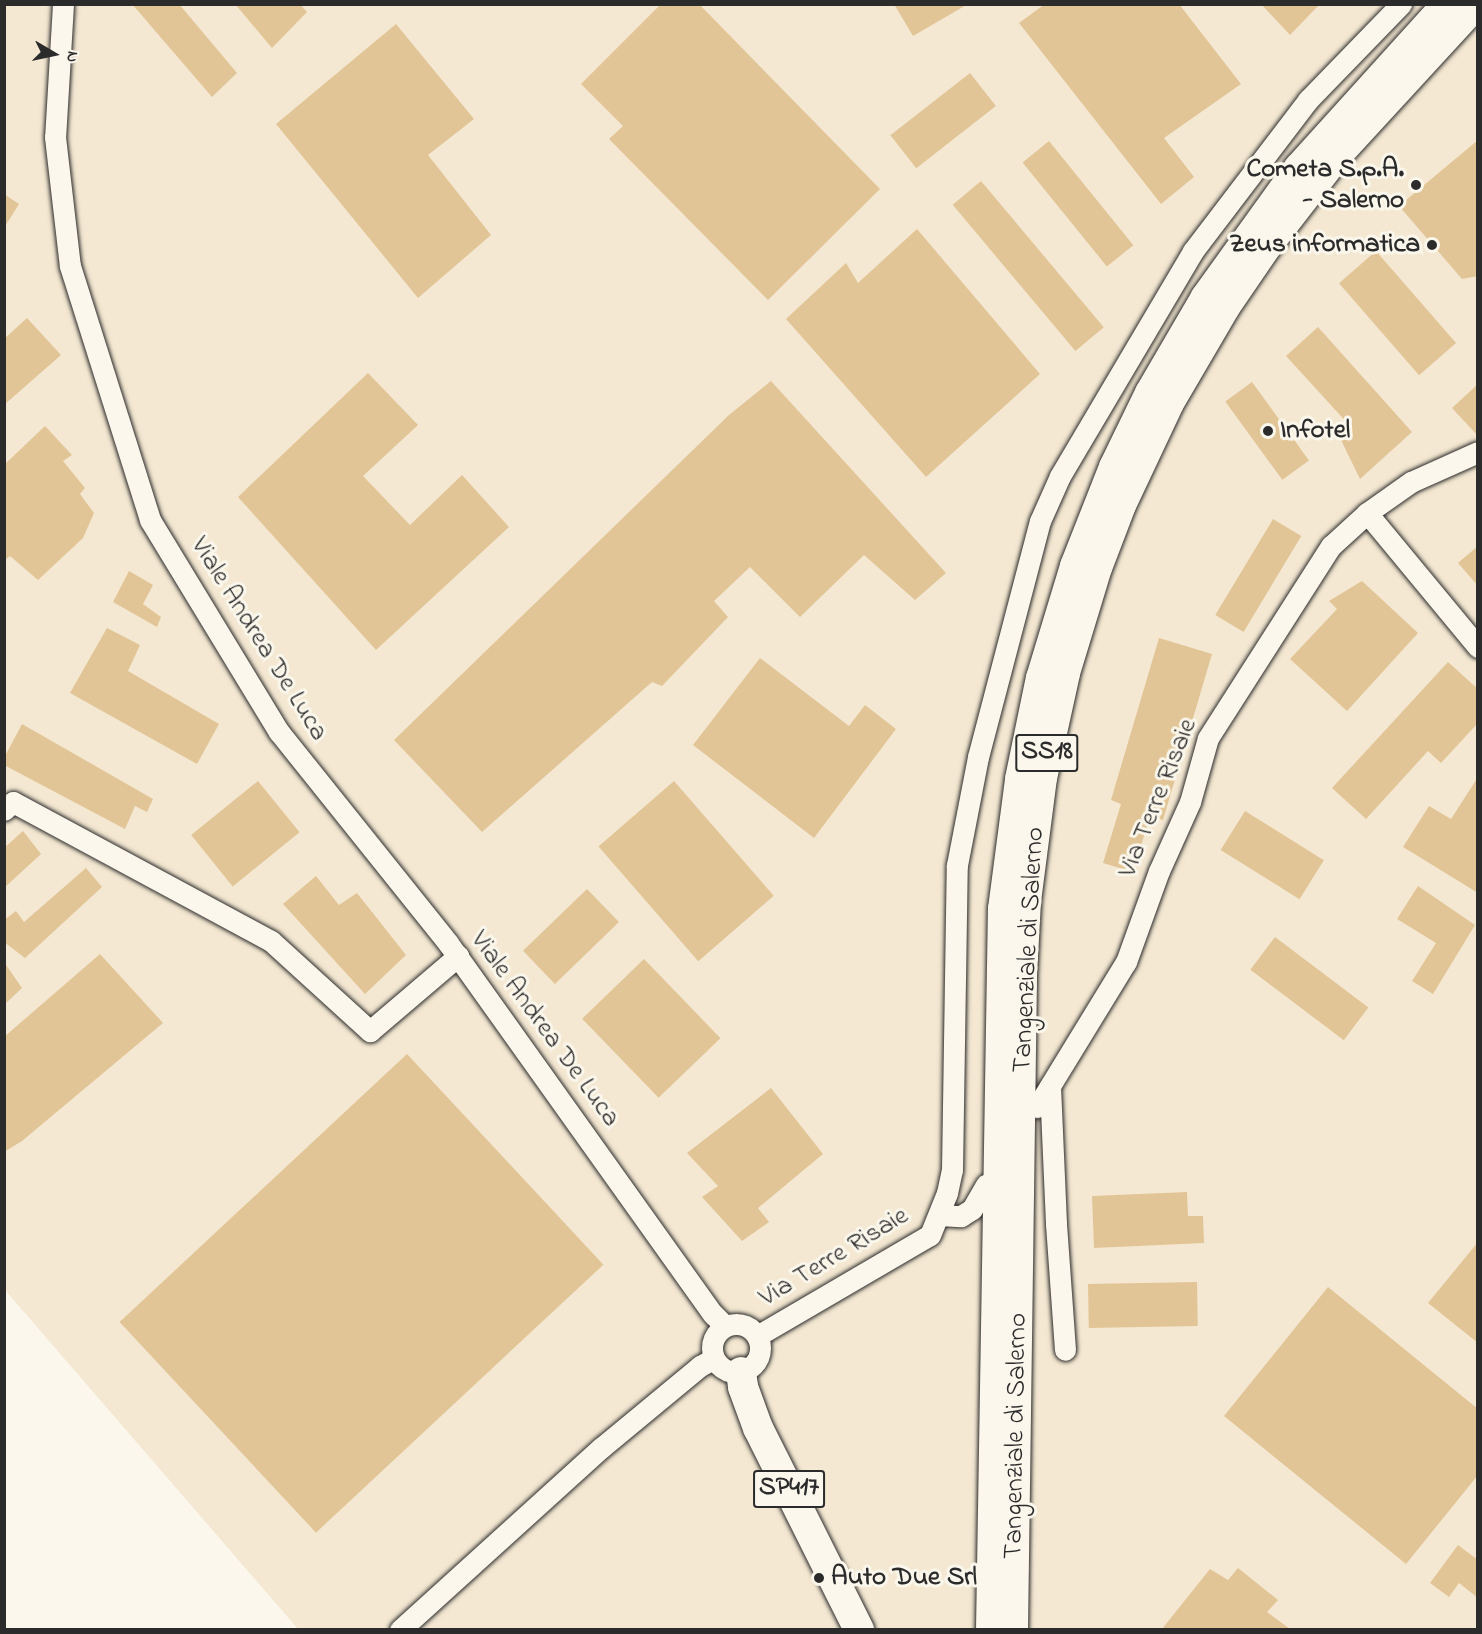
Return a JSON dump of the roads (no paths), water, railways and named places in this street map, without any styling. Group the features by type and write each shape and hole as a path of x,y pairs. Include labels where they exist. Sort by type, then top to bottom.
{"highway":[{"name":"Tangenziale di Salerno","path":"991,1629 1003,909 1008,861 1029,732 1041,678 1063,602 1114,467 1150,393 1206,297 1299,168 1447,4"},
{"name":"Tangenziale di Salerno","path":"1013,1629 1026,911 1042,778 1065,673 1097,568 1121,506 1169,403 1220,315 1266,247 1339,153 1476,4"},
{"name":"SP417","path":"741,1372 743,1388 758,1428 860,1629"},
{"path":"977,1629 982,1569 993,1543"}],"street":[{"name":"Viale Andrea De Luca","path":"63,4 55,137 70,266 150,519 279,732 458,957 713,1314 725,1326"},
{"path":"939,1215 952,1170 957,865 978,757 1040,521 1060,476 1193,251 1308,100 1401,4"},
{"name":"Via Terre Risaie","path":"1037,1107 1126,962 1159,871 1190,802 1208,738 1331,546 1367,513 1410,482 1478,452"},
{"path":"1367,513 1478,647"},
{"path":"4,810 14,802 271,941 370,1031 458,957"},
{"path":"1050,1086 1056,1224 1065,1350"},
{"name":"Via Terre Risaie","path":"757,1336 930,1235 939,1215 961,1216 972,1209 986,1185"},
{"path":"725,1326 746,1326 757,1336 760,1351 758,1358 748,1370 741,1372 724,1370 713,1359 711,1351 714,1336 725,1326"},
{"path":"400,1629 600,1448 700,1366 713,1359"}],"place":[{"name":"Cometa S.p.A. - Salerno","path":"1416,185"},
{"name":"Zeus informatica","path":"1432,245"},
{"name":"Infotel","path":"1268,431"},
{"name":"Auto Due Srl","path":"819,1578"}]}
